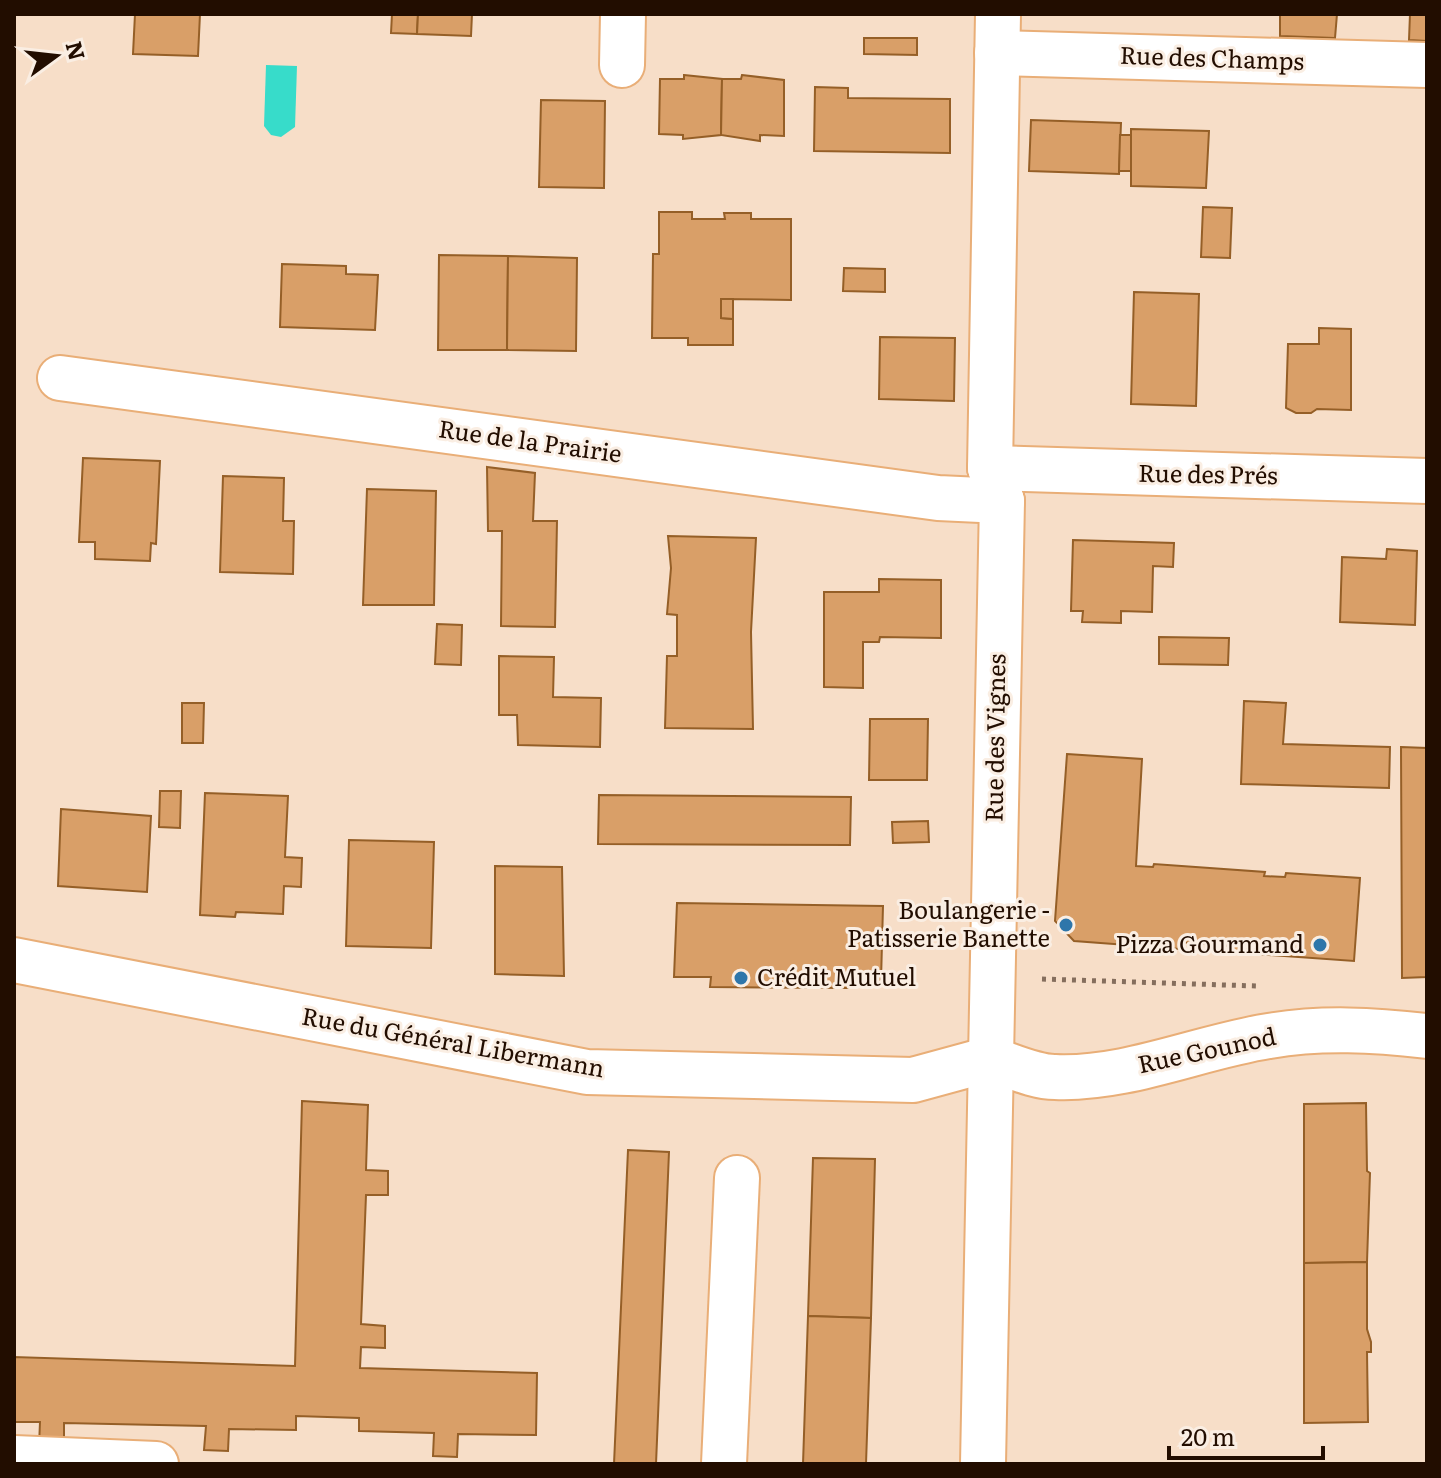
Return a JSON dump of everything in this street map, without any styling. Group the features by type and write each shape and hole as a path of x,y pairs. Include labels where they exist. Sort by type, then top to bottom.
{"street":[{"path":"622,65 623,14"},
{"name":"Rue des Champs","path":"997,34 1427,65"},
{"name":"Rue des Vignes","path":"983,1464 996,485 997,34"},
{"name":"Rue de la Prairie","path":"60,378 938,498 996,485"},
{"name":"Rue des Prés","path":"996,485 1427,481"},
{"name":"Rue du Général Libermann","path":"14,960 587,1072 913,1080 990,1059"},
{"name":"Rue Gounod","path":"990,1059 1052,1077 1096,1075 1268,1036 1310,1030 1371,1030 1427,1036"},
{"path":"724,1464 737,1178"},
{"path":"14,1458 156,1464"}],"path":[{"path":"1027,978 1264,986"}],"water":[{"path":"266,65 297,66 295,127 281,137 271,135 264,126"}],"building":[{"path":"135,14 200,14 198,56 133,54"},
{"path":"392,14 418,14 417,34 391,33"},
{"path":"418,14 472,14 471,36 417,34"},
{"path":"1280,14 1337,14 1335,38 1280,36"},
{"path":"1410,14 1427,14 1427,41 1409,40"},
{"path":"864,38 917,38 917,55 864,54"},
{"path":"684,75 722,79 721,135 683,139 683,135 659,134 660,79 684,79"},
{"path":"742,75 784,80 784,136 760,135 760,141 721,135 722,79 741,79"},
{"path":"815,87 848,88 848,98 950,99 950,153 814,151"},
{"path":"541,100 605,101 604,188 539,187"},
{"path":"1031,120 1121,123 1119,174 1029,171"},
{"path":"1131,129 1209,131 1206,188 1131,186"},
{"path":"1120,135 1131,135 1131,171 1119,171"},
{"path":"1203,207 1232,208 1230,258 1201,257"},
{"path":"659,212 692,212 692,219 725,219 724,213 751,213 751,219 791,219 791,300 721,299 721,318 733,319 733,345 688,345 688,338 652,338 653,254 659,254"},
{"path":"439,255 508,256 507,350 438,350"},
{"path":"508,256 577,258 576,351 507,350"},
{"path":"282,264 346,266 346,274 378,275 375,330 280,327"},
{"path":"844,268 885,269 885,292 843,291"},
{"path":"1134,292 1199,294 1196,406 1131,404"},
{"path":"721,299 733,299 733,319 721,318"},
{"path":"1319,328 1351,329 1351,410 1317,409 1311,413 1296,413 1286,408 1288,344 1319,344"},
{"path":"880,337 955,338 954,401 879,399"},
{"path":"83,458 160,461 156,544 151,543 150,561 95,559 95,542 79,542"},
{"path":"487,467 535,473 533,521 557,521 555,627 501,626 502,531 488,531"},
{"path":"223,476 284,478 283,521 294,521 293,574 220,572"},
{"path":"367,489 436,491 434,605 363,605"},
{"path":"668,536 756,538 751,632 753,729 665,728 667,656 677,656 677,615 667,614 671,568"},
{"path":"1073,540 1174,543 1173,567 1153,566 1152,612 1121,611 1121,623 1082,622 1083,611 1071,611"},
{"path":"1387,549 1417,551 1415,625 1340,622 1342,557 1386,559"},
{"path":"879,579 941,580 941,638 880,637 879,642 863,642 863,688 824,687 824,592 879,592"},
{"path":"437,624 462,625 461,665 435,664"},
{"path":"1159,637 1229,638 1228,665 1159,664"},
{"path":"499,656 554,657 553,697 601,698 600,747 518,745 517,715 499,715"},
{"path":"1244,701 1286,703 1283,744 1390,747 1389,788 1241,784"},
{"path":"182,703 204,703 203,743 182,743"},
{"path":"870,719 928,719 927,780 869,780"},
{"path":"1401,747 1427,748 1427,977 1402,978"},
{"path":"1067,754 1142,759 1136,866 1153,867 1154,864 1265,872 1264,876 1285,877 1286,873 1360,878 1354,961 1228,952 1228,946 1180,942 1180,949 1074,941 1055,921"},
{"path":"160,791 181,791 180,828 159,827"},
{"path":"205,793 288,796 285,857 302,858 301,887 284,886 283,914 236,912 235,917 200,915"},
{"path":"599,795 851,797 850,845 598,844"},
{"path":"61,809 151,816 147,892 58,886"},
{"path":"928,821 929,842 893,843 892,822"},
{"path":"349,840 434,842 431,948 346,946"},
{"path":"495,866 562,867 564,976 495,974"},
{"path":"677,903 883,906 881,981 848,981 848,988 710,987 711,977 674,977"},
{"path":"302,1101 368,1105 366,1170 388,1171 388,1195 366,1195 361,1324 385,1326 385,1348 361,1347 360,1368 537,1373 536,1435 458,1434 457,1457 433,1456 434,1433 359,1431 359,1418 296,1416 296,1430 229,1429 228,1451 204,1450 206,1426 64,1423 64,1447 39,1446 40,1422 14,1422 14,1357 295,1366"},
{"path":"1366,1103 1367,1171 1370,1173 1367,1262 1304,1263 1304,1104"},
{"path":"628,1150 669,1152 656,1464 614,1464"},
{"path":"813,1158 875,1159 871,1318 808,1316"},
{"path":"1367,1262 1367,1329 1371,1342 1371,1352 1367,1352 1368,1422 1304,1423 1304,1263"},
{"path":"808,1316 871,1318 866,1464 803,1464"}],"place":[{"name":"Boulangerie - Patisserie Banette","path":"1066,925"},
{"name":"Pizza Gourmand","path":"1320,945"},
{"name":"Crédit Mutuel","path":"741,978"}]}
